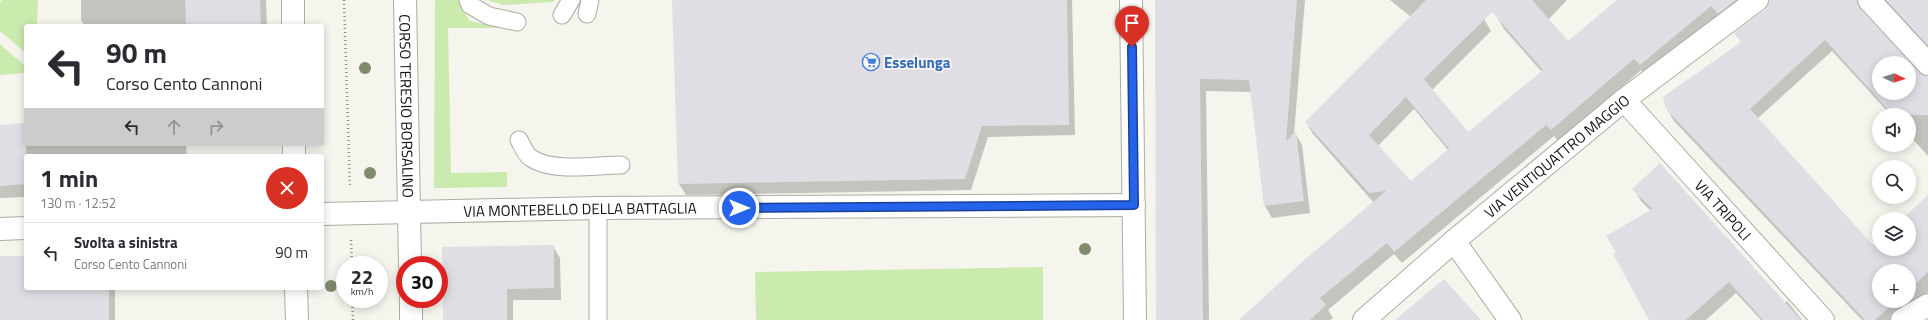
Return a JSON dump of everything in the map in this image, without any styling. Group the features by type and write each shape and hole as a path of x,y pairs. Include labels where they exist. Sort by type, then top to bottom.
{"street":[{"path":"293,0 293,24"},
{"name":"CORSO TERESIO BORSALINO","path":"405,0 410,256"},
{"path":"1131,0 1135,320"},
{"name":"VIA VENTIQUATTRO MAGGIO","path":"1364,320 1454,241 1624,100 1757,0"},
{"path":"1869,0 1928,64"},
{"name":"VIA TRIPOLI","path":"1624,100 1823,320"},
{"name":"VIA MONTEBELLO DELLA BATTAGLIA","path":"324,214 598,208 1134,205"},
{"path":"0,229 24,228"},
{"path":"1454,241 1510,320"},
{"path":"296,290 297,320"},
{"path":"1902,320 1928,305"},
{"path":"411,308 411,320"}],"lane":[{"path":"468,0 470,5 489,16 517,22"},
{"path":"562,15 571,0"},
{"path":"519,140 529,157 545,165 568,166 621,164"},
{"path":"598,208 598,320"}],"path":[{"path":"344,0 352,256"},
{"path":"352,308 353,320"}],"green space":[{"path":"2,0 38,0 37,24 24,24 24,51 0,31 0,2"},
{"path":"435,0 459,0 460,6 470,21 503,28 448,28 451,173 507,172 507,187 434,188"},
{"path":"487,0 555,0 553,2 503,5"},
{"path":"0,44 24,65 24,73 0,75"},
{"path":"1043,267 1043,320 756,320 755,272"}],"building":[{"path":"185,0 260,0 261,24 186,24"},
{"name":"Esselunga","path":"672,0 1067,0 1069,125 982,126 965,179 678,184"},
{"path":"1155,0 1297,0 1286,141 1296,131 1304,201 1264,206 1249,80 1200,79 1203,320 1156,320"},
{"path":"1426,0 1532,0 1568,41 1617,0 1736,0 1718,14 1711,6 1640,65 1634,59 1551,130 1546,125 1394,252 1387,243 1320,298 1326,305 1310,320 1239,320 1302,262 1386,191 1369,193 1305,122","holes":["1492,12 1543,70 1468,132 1424,79","1406,97 1449,149 1411,181 1369,135"]},
{"path":"1769,0 1857,0 1860,8 1904,56 1872,56 1872,92 1825,40 1750,109 1872,244 1872,256 1916,256 1916,212 1910,212 1928,195 1928,272 1916,283 1916,264 1872,264 1872,308 1888,308 1875,320 1865,320 1666,109 1663,97 1741,42 1734,33 1765,10"},
{"path":"1886,0 1928,0 1928,46"},
{"path":"1916,69 1919,72 1928,76 1928,115 1916,115 1916,108 1887,108 1879,100 1916,100"},
{"path":"24,123 24,146 26,146 26,154 24,154 24,184 0,186 0,125"},
{"path":"1660,163 1801,320 1763,320 1729,282 1686,320 1649,320 1613,254 1616,252 1606,236 1652,209 1632,189"},
{"path":"554,245 554,288 507,289 507,320 443,320 443,308 448,308 448,256 442,256 442,247"},
{"path":"0,256 24,256 24,290 109,290 109,320 0,320"},
{"path":"1444,279 1481,320 1395,320"}],"place":[{"name":"Esselunga","path":"871,62"}],"route":[{"path":"739,208 1134,205 1132,47"}]}
